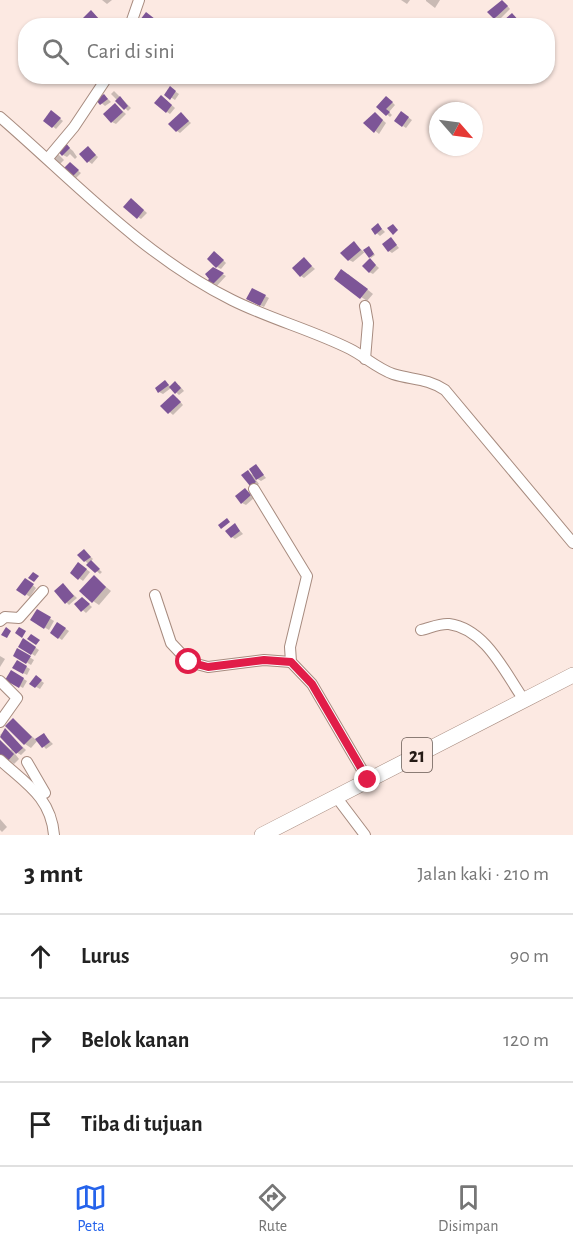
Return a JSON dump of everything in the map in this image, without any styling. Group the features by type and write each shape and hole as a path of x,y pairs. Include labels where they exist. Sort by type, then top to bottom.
{"highway":[{"name":"21","path":"262,835 573,675"}],"street":[{"path":"133,18 139,0"},
{"path":"48,158 74,128 103,84"},
{"path":"0,117 121,224 173,265 230,299 276,321 344,346 394,374 429,380 445,390 573,543"},
{"path":"365,306 368,323 365,359"},
{"path":"254,489 307,576 290,647 291,662 312,684 368,780"},
{"path":"0,621 5,617 19,618 43,591"},
{"path":"155,595 171,643 189,662 208,667 264,660 291,662"},
{"path":"421,630 451,624 479,639 490,650 524,700"},
{"path":"0,681 17,698 0,722"},
{"path":"0,760 34,788 47,812 54,835"},
{"path":"27,762 54,813 60,835"},
{"path":"337,798 365,835"}],"building":[{"path":"502,0 508,6 495,18 487,12"},
{"path":"91,10 98,18 83,18"},
{"path":"146,12 154,18 142,18"},
{"path":"512,13 516,18 506,18"},
{"path":"170,86 176,91 170,100 164,95"},
{"path":"104,94 108,99 100,105 96,100"},
{"path":"161,95 172,105 166,113 154,103"},
{"path":"120,96 128,106 124,110 115,101"},
{"path":"386,96 393,102 386,109 390,112 386,116 376,107"},
{"path":"115,103 123,112 111,123 103,114"},
{"path":"51,110 61,118 52,128 43,121"},
{"path":"401,111 409,117 402,127 394,121"},
{"path":"181,112 189,121 176,132 168,124"},
{"path":"375,112 383,120 374,133 363,123"},
{"path":"65,142 70,148 62,156 57,150"},
{"path":"88,146 96,155 87,163 79,154"},
{"path":"70,162 79,170 71,178 63,169"},
{"path":"131,198 144,210 137,219 123,207"},
{"path":"378,223 382,229 375,235 371,229"},
{"path":"393,224 398,230 393,235 387,228"},
{"path":"391,237 397,245 388,252 382,244"},
{"path":"354,241 361,250 348,261 340,253"},
{"path":"369,246 374,254 369,258 363,250"},
{"path":"214,251 224,260 216,268 207,259"},
{"path":"304,257 312,266 300,277 292,268"},
{"path":"370,258 376,265 369,273 362,266"},
{"path":"213,267 224,273 210,287 206,282 209,279 205,274"},
{"path":"341,269 368,289 360,299 334,279"},
{"path":"252,288 266,295 260,306 246,299"},
{"path":"165,380 169,385 158,393 155,388"},
{"path":"175,381 181,388 175,394 169,387"},
{"path":"173,394 181,402 168,414 160,406"},
{"path":"256,464 264,475 256,480 249,469"},
{"path":"248,470 256,482 250,486 241,475"},
{"path":"245,488 251,495 241,504 235,496"},
{"path":"227,518 230,522 221,529 218,525"},
{"path":"235,523 240,531 231,538 225,531"},
{"path":"84,549 91,557 84,562 77,555"},
{"path":"91,560 100,569 95,573 86,565"},
{"path":"78,562 87,569 78,580 70,573"},
{"path":"33,572 39,576 34,582 28,578"},
{"path":"94,575 106,587 92,603 79,591"},
{"path":"25,578 34,584 25,596 16,590"},
{"path":"63,583 74,596 65,604 54,591"},
{"path":"82,597 90,604 81,612 74,604"},
{"path":"37,609 51,617 44,629 30,620"},
{"path":"57,622 66,628 58,639 50,633"},
{"path":"6,627 11,631 7,638 1,635"},
{"path":"19,627 26,631 22,638 15,633"},
{"path":"31,634 40,640 36,645 27,639"},
{"path":"23,638 36,647 31,655 18,647"},
{"path":"17,648 31,656 26,664 13,656"},
{"path":"17,660 27,666 23,674 12,668"},
{"path":"11,670 24,678 19,688 5,680"},
{"path":"36,675 42,680 35,688 29,684"},
{"path":"13,718 32,737 24,745 5,726"},
{"path":"5,728 23,748 16,754 0,737"},
{"path":"44,733 50,742 42,748 35,739"},
{"path":"0,740 14,754 7,762 0,755"}],"route":[{"path":"189,662 202,667 264,660 291,662 312,684 368,780"}]}
